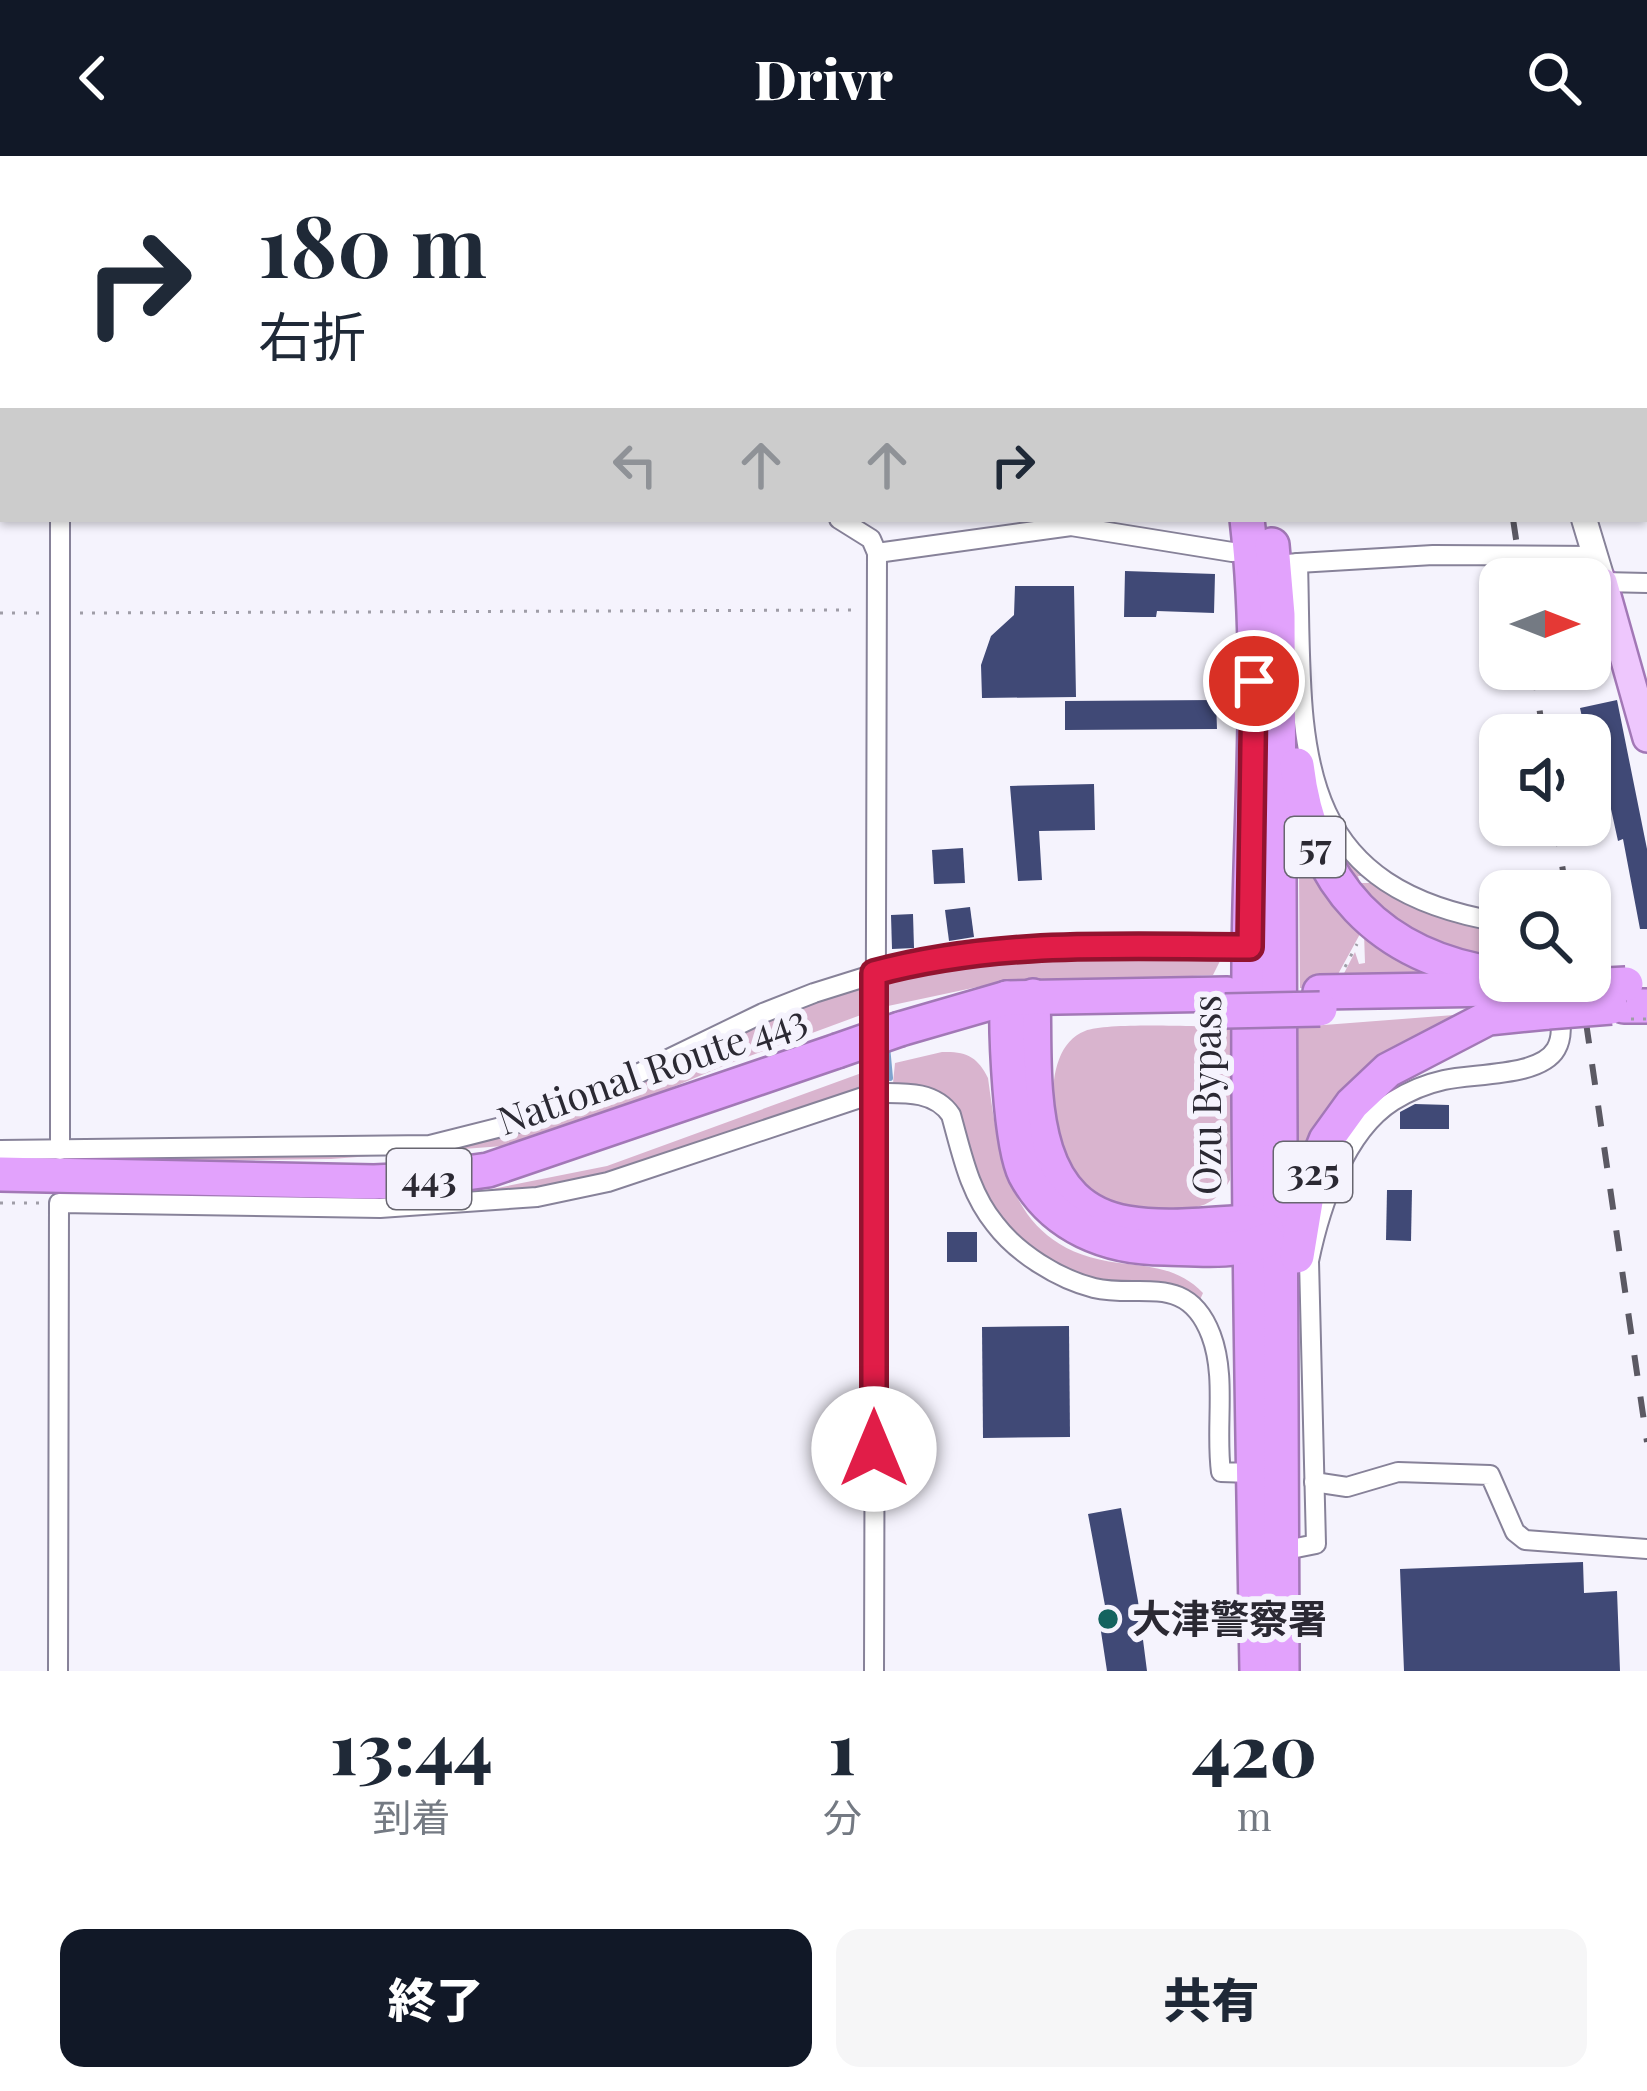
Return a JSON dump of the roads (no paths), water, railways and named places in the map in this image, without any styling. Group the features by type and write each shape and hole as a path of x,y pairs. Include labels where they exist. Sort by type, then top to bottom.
{"highway":[{"name":"Ozu Bypass","path":"1257,1671 1266,1471 1250,947 1269,522"},
{"name":"Ozu Bypass","path":"1259,1235 1278,615 1264,553"},
{"name":"57","path":"1278,615 1291,650 1301,804 1315,847 1335,884 1387,934 1424,955 1479,972"},
{"name":"325","path":"1020,1007 1479,995"},
{"name":"325","path":"1266,1471 1294,1442 1298,1242 1309,1183 1326,1140 1352,1103 1388,1070 1488,1018 1531,1002"},
{"path":"1020,1007 1049,1165 1065,1190 1093,1214 1124,1223 1259,1235"},
{"name":"National Route 443","path":"0,1174 374,1181 488,1170 899,1029 966,1012 1020,1007"},
{"name":"Ozu Bypass","path":"1266,1471 1281,1551 1282,1671"}],"main road":[{"path":"1611,611 1647,738"}],"street":[{"path":"59,522 60,1150"},
{"path":"844,522 871,539 877,554 874,1671"},
{"path":"1585,522 1596,558"},
{"path":"877,554 1071,526 1232,552 1479,559"},
{"path":"1264,553 1312,769 1331,827 1366,867 1408,898 1479,918"},
{"path":"1611,572 1647,583"},
{"path":"0,1150 430,1145 488,1133 592,1096 763,1013 874,973 975,950 1030,946 1250,947"},
{"path":"1281,1551 1316,1544 1310,1261 1336,1171 1388,1104 1412,1090 1440,1080 1526,1069 1546,1061 1560,1039 1556,1002"},
{"path":"58,1671 58,1203 380,1208 537,1197 608,1182 874,1093 912,1093 944,1104 971,1188 996,1226 1035,1261 1094,1288 1162,1289 1192,1307 1211,1335 1221,1472 1266,1471"},
{"path":"1314,1482 1347,1487 1398,1472 1490,1475 1515,1532 1526,1540 1647,1550"}],"waterway":[{"path":"887,1046 890,1078"}],"railway":[{"path":"1513,522 1519,558"},
{"path":"1537,690 1540,714"},
{"path":"1559,846 1563,870"},
{"path":"1583,1002 1647,1442"}],"place":[{"name":"大津警察署","path":"1108,1619"}]}
